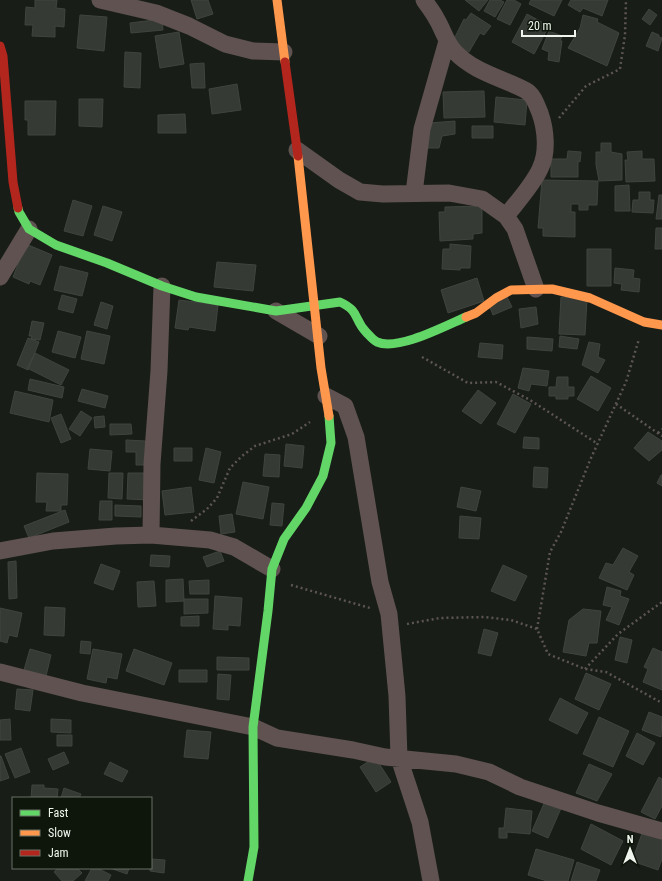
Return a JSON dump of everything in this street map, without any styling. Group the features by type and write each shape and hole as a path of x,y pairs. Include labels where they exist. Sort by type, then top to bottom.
{"street":[{"path":"100,0 156,13 189,26 225,44 253,50 284,52"},
{"path":"248,881 254,846 253,727 272,574 284,539 306,508 323,476 331,443 327,403 321,368 316,306 297,150 277,0"},
{"path":"424,0 437,18 447,41 455,52 473,66 526,91 531,95 541,116 545,136 543,160 539,171 506,216"},
{"path":"414,193 422,129 447,41"},
{"path":"0,46 3,56 8,106 12,182 19,212 29,229 56,245 108,263 162,286 196,297 276,311 340,302 349,306 356,313 364,330 377,342 394,344 413,340 476,313 496,298 511,290 552,289 590,298 644,322 662,325"},
{"path":"297,150 339,180 360,192 384,194 449,193 482,199 506,216 515,229 536,289"},
{"path":"0,277 29,229"},
{"path":"150,535 152,464 159,371 162,286"},
{"path":"276,311 319,336"},
{"path":"327,403 345,406 356,437 380,582 390,621 397,696 399,758 420,822 431,881"},
{"path":"0,551 53,541 116,536 167,536 210,540 234,547 272,574"},
{"path":"0,672 82,693 253,727 277,738 353,750 373,756 456,764 489,772 520,787 583,808 662,831"}],"path":[{"path":"545,136 586,86 620,69 625,35 626,0"},
{"path":"644,322 626,382 561,532 550,552 537,629 548,654 585,669 606,672 662,703"},
{"path":"420,356 468,383 496,382 530,400 598,444"},
{"path":"167,536 188,524 207,509 217,498 230,468 242,456 255,446 292,434 327,403"},
{"path":"616,404 662,436"},
{"path":"658,433 662,429"},
{"path":"272,574 390,621 484,617 511,620 537,629"},
{"path":"585,669 618,634 662,602"}],"building":[{"path":"35,0 57,0 56,8 65,9 64,27 55,26 55,37 32,36 33,25 25,25 26,7 35,8"},
{"path":"191,0 208,0 213,14 197,19"},
{"path":"465,0 488,0 479,11"},
{"path":"490,0 500,0 504,2 495,17 484,11"},
{"path":"507,0 514,0 521,4 510,25 497,19"},
{"path":"531,0 562,0 554,16 529,4"},
{"path":"571,0 608,0 602,16 583,8 580,12 568,5"},
{"path":"649,9 657,15 650,25 642,19"},
{"path":"471,13 491,26 484,35 480,33 469,52 452,43 464,19 466,20"},
{"path":"527,14 549,26 534,54 512,42"},
{"path":"80,15 107,17 104,51 77,48"},
{"path":"583,15 598,19 597,22 619,33 607,66 568,48 580,28"},
{"path":"162,19 163,30 131,33 130,23"},
{"path":"549,31 562,36 560,41 562,41 559,62 548,60 549,52 542,49"},
{"path":"179,32 184,64 160,68 155,36"},
{"path":"652,32 662,38 658,51 646,46"},
{"path":"125,52 141,53 140,88 124,87"},
{"path":"204,63 205,88 192,88 190,64"},
{"path":"237,84 241,110 212,114 209,89"},
{"path":"484,91 485,117 444,118 443,92"},
{"path":"496,97 527,100 525,125 494,122"},
{"path":"79,99 103,99 102,127 79,126"},
{"path":"25,101 56,101 55,135 28,135 28,120 25,120"},
{"path":"185,114 186,133 158,133 158,115"},
{"path":"455,121 455,134 442,136 439,148 427,148 430,123"},
{"path":"472,126 493,126 493,138 472,138"},
{"path":"601,143 611,143 611,152 622,154 622,180 599,181 596,165 596,152 601,152"},
{"path":"568,151 581,152 580,162 578,161 578,177 551,177 551,159 567,159"},
{"path":"642,151 642,159 654,159 655,181 626,182 625,160 628,160 627,152"},
{"path":"542,180 598,181 597,205 588,205 588,210 579,210 579,204 571,204 571,212 575,212 575,237 543,236 543,228 538,228"},
{"path":"629,185 630,211 615,211 615,186"},
{"path":"639,192 650,192 650,200 654,200 653,213 632,212 633,200 639,200"},
{"path":"659,195 662,195 662,219 656,219"},
{"path":"73,200 92,206 83,236 64,231"},
{"path":"103,206 122,212 112,241 94,235"},
{"path":"482,206 482,233 473,234 473,239 440,241 439,212 445,212 445,207"},
{"path":"656,228 662,228 662,249 655,249"},
{"path":"26,244 52,255 40,285 30,281 29,284 13,277"},
{"path":"450,244 471,246 470,268 460,268 460,270 442,269 443,249 450,249"},
{"path":"587,249 611,249 611,286 587,286"},
{"path":"217,262 256,265 253,291 214,287"},
{"path":"60,266 88,273 82,296 54,290"},
{"path":"615,268 634,270 633,278 640,279 639,292 621,290 622,284 614,283"},
{"path":"477,278 484,301 448,313 441,290"},
{"path":"62,295 77,299 73,313 58,309"},
{"path":"507,297 512,307 493,315 489,305"},
{"path":"561,297 587,299 585,335 559,334"},
{"path":"179,300 218,305 215,331 189,327 188,330 175,328"},
{"path":"101,302 113,306 107,329 94,325"},
{"path":"536,307 538,324 521,328 519,309"},
{"path":"32,321 44,323 40,340 31,339 32,336 29,336"},
{"path":"58,331 81,337 75,358 52,352"},
{"path":"87,331 110,336 104,364 81,359"},
{"path":"560,336 579,339 577,349 559,347"},
{"path":"527,337 553,339 552,351 527,349"},
{"path":"28,338 39,342 28,370 17,365"},
{"path":"589,342 600,344 598,357 605,360 598,373 582,365"},
{"path":"480,343 503,345 502,359 478,357"},
{"path":"35,353 69,370 61,385 27,368"},
{"path":"523,368 549,371 547,386 531,384 529,391 518,388"},
{"path":"591,376 611,388 598,411 577,399"},
{"path":"557,377 568,377 568,387 574,387 574,396 568,396 568,399 556,399 556,396 549,396 549,387 556,387"},
{"path":"30,379 64,387 62,398 28,390"},
{"path":"82,389 108,396 105,408 78,401"},
{"path":"478,390 496,403 481,424 462,411"},
{"path":"15,391 53,400 49,422 10,413"},
{"path":"513,394 531,404 515,433 497,424"},
{"path":"81,411 92,418 80,436 69,429"},
{"path":"61,414 71,439 61,443 51,418"},
{"path":"104,416 105,427 95,428 94,417"},
{"path":"110,424 131,424 132,434 110,435"},
{"path":"648,432 662,441 662,450 649,461 634,448"},
{"path":"524,437 539,438 539,449 523,448"},
{"path":"126,440 146,441 146,465 136,465 136,452 126,452"},
{"path":"286,444 304,446 302,468 284,466"},
{"path":"174,448 192,448 192,461 174,461"},
{"path":"206,448 221,452 214,483 199,480"},
{"path":"90,449 112,451 110,471 88,469"},
{"path":"265,454 280,455 279,477 263,476"},
{"path":"534,467 548,468 547,488 533,487"},
{"path":"37,473 68,474 67,505 61,505 61,511 46,511 47,502 36,502"},
{"path":"109,473 123,473 122,499 108,498"},
{"path":"128,473 151,473 150,500 127,499"},
{"path":"662,475 662,486 657,483"},
{"path":"243,482 269,487 263,519 236,514"},
{"path":"191,487 194,512 165,515 162,491"},
{"path":"461,487 481,491 476,511 457,507"},
{"path":"100,501 112,501 112,520 99,520"},
{"path":"272,503 284,504 282,526 270,525"},
{"path":"115,505 141,506 141,517 115,516"},
{"path":"65,510 69,522 29,538 24,526"},
{"path":"232,514 235,532 221,534 219,516"},
{"path":"460,516 481,518 479,539 459,538"},
{"path":"623,548 638,556 629,572 634,575 627,590 599,578 606,563 613,565"},
{"path":"220,551 224,561 207,567 203,557"},
{"path":"151,555 170,556 169,567 150,566"},
{"path":"16,561 17,598 9,599 8,562"},
{"path":"101,564 120,571 113,590 94,583"},
{"path":"503,565 527,576 515,601 491,591"},
{"path":"183,579 184,601 166,602 166,580"},
{"path":"209,580 209,594 190,594 189,581"},
{"path":"154,581 156,606 138,607 137,582"},
{"path":"607,587 621,591 620,596 629,599 619,625 606,620 612,607 603,605"},
{"path":"215,596 242,598 240,626 228,625 228,630 213,629"},
{"path":"184,599 208,599 208,613 184,614"},
{"path":"45,607 65,608 64,636 44,635"},
{"path":"0,608 22,613 17,637 9,635 7,643 0,641"},
{"path":"583,609 601,611 597,643 589,643 586,656 563,652 569,620"},
{"path":"199,616 199,626 181,626 181,617"},
{"path":"484,629 498,633 491,656 478,653"},
{"path":"620,637 632,640 627,663 615,660"},
{"path":"81,641 91,642 90,654 80,653"},
{"path":"653,648 662,652 662,690 643,682 648,669 644,667"},
{"path":"30,649 51,655 46,676 24,670"},
{"path":"93,649 122,654 117,679 107,677 106,683 87,679"},
{"path":"134,649 172,663 164,685 126,671"},
{"path":"217,657 249,658 249,670 217,670"},
{"path":"179,670 207,670 207,682 179,682"},
{"path":"586,673 611,684 599,710 575,699"},
{"path":"218,674 231,675 229,700 217,699"},
{"path":"17,689 33,690 30,711 15,709"},
{"path":"560,698 588,713 577,734 549,720"},
{"path":"649,712 662,717 661,737 642,730"},
{"path":"599,717 629,731 613,767 583,754"},
{"path":"10,719 11,740 0,740 0,720"},
{"path":"51,719 71,720 71,733 51,732"},
{"path":"187,730 211,732 208,759 184,757"},
{"path":"637,733 655,743 643,765 626,756"},
{"path":"57,735 72,735 72,746 57,746"},
{"path":"21,748 30,772 15,778 5,754"},
{"path":"64,752 69,763 53,770 48,759"},
{"path":"0,756 9,778 0,781"},
{"path":"375,757 391,782 376,792 360,767"},
{"path":"110,762 128,771 122,782 104,774"},
{"path":"589,764 612,774 597,801 576,793"},
{"path":"659,777 662,779 662,806 655,819 641,812"},
{"path":"32,785 44,785 44,788 58,789 57,797 31,797"},
{"path":"64,788 81,794 80,797 61,797"},
{"path":"546,799 562,806 548,838 532,831"},
{"path":"506,808 532,811 530,834 507,832 507,838 499,838 499,828 504,828"},
{"path":"591,824 623,841 611,865 581,849"},
{"path":"644,828 662,834 662,859 658,870 632,861"},
{"path":"536,849 574,860 568,881 547,881 528,875"},
{"path":"152,859 165,860 164,873 150,871 150,869 152,869"},
{"path":"577,862 600,870 596,881 571,881"},
{"path":"57,869 78,869 82,873 73,881 62,881 54,872"},
{"path":"91,869 99,869 111,875 108,881 85,881"},
{"path":"113,869 129,869 127,874"}],"traffic: fast":[{"path":"18,208 29,229 56,245 107,263 162,286 196,297 276,311 340,302 354,312 362,328 377,342 386,344 409,340 466,317"},
{"path":"248,881 254,847 253,727 272,569 284,539 306,508 323,476 331,443 329,416"}],"traffic: slow":[{"path":"277,0 285,62"},
{"path":"298,156 321,368 329,416"},
{"path":"466,317 476,313 496,298 511,290 552,289 590,298 644,322 662,325"}],"traffic: jam":[{"path":"0,46 3,56 13,182 18,208"},
{"path":"285,62 298,156"}]}
